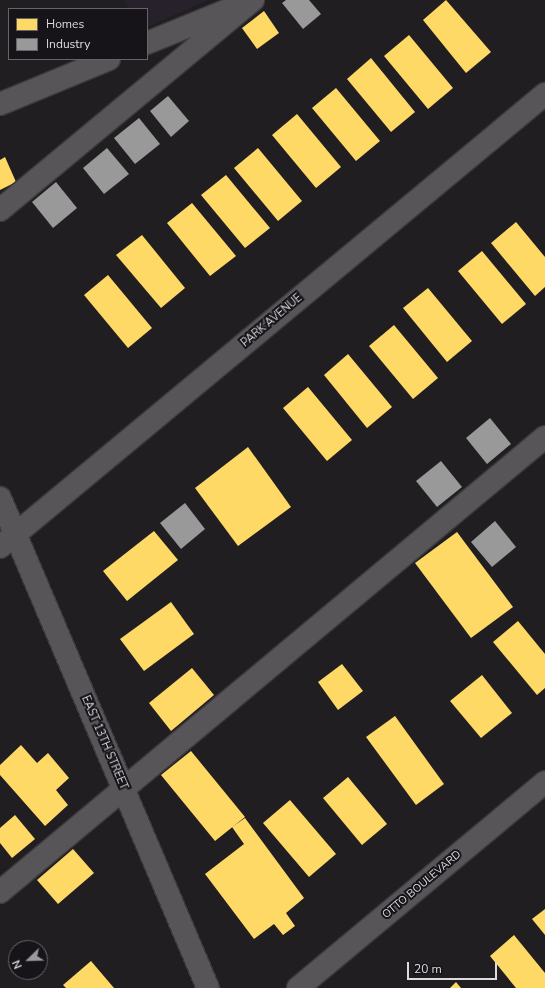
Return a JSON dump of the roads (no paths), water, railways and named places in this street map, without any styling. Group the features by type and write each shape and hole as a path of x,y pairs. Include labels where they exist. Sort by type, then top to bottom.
{"street":[{"path":"148,43 252,0"},
{"path":"0,210 252,0"},
{"path":"0,104 107,60"},
{"name":"PARK AVENUE","path":"8,540 545,94"},
{"path":"0,892 545,437"},
{"name":"EAST 13TH STREET","path":"0,498 8,540 124,788 208,988"},
{"name":"OTTO BOULEVARD","path":"298,988 545,782"}]}
